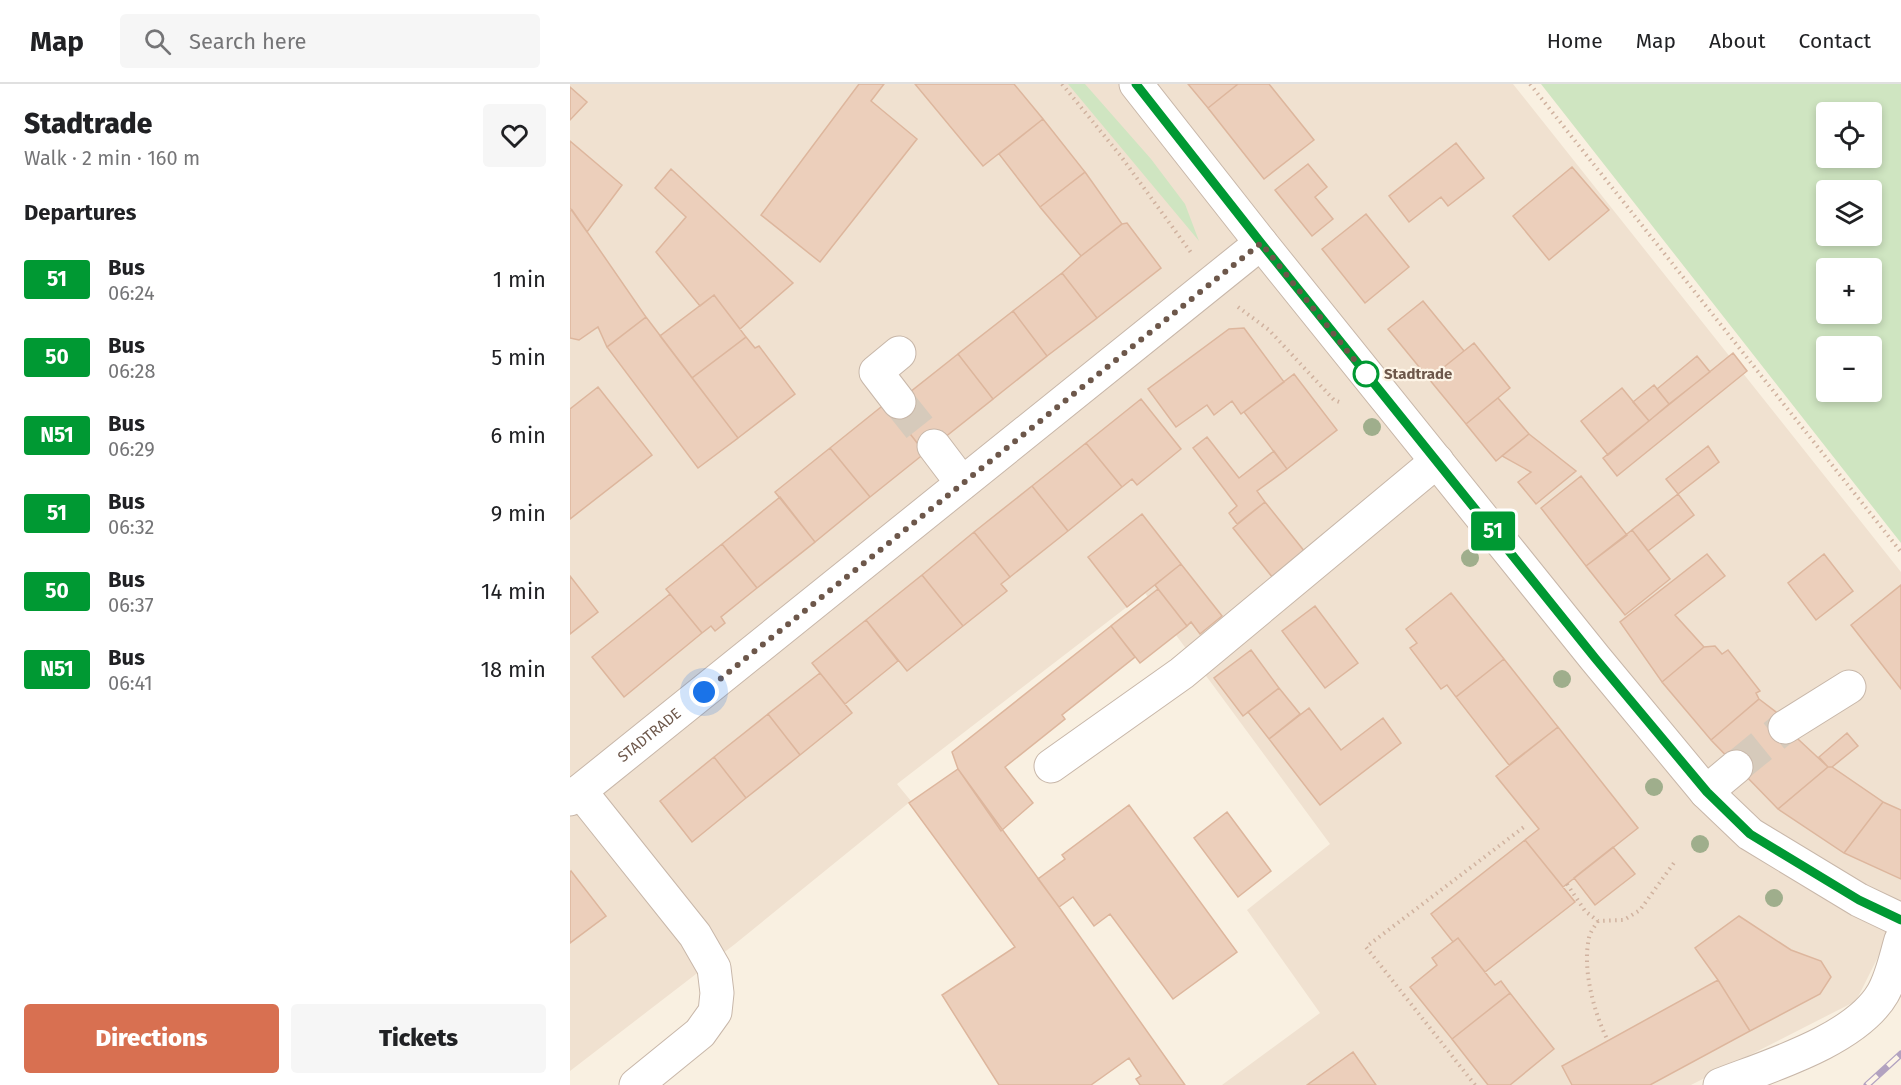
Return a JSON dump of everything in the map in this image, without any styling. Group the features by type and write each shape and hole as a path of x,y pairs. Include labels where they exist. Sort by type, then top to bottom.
{"street":[{"path":"1136,84 1595,658 1707,792 1750,834 1859,900 1901,920"},
{"name":"STADTRADE","path":"575,795 1261,243"},
{"path":"898,353 876,372 899,402"},
{"path":"934,446 962,483"},
{"path":"1052,766 1182,673 1437,460"},
{"path":"1785,727 1849,687"},
{"path":"1707,792 1736,767"},
{"path":"575,795 695,935 714,968 717,993 715,1012 700,1033 636,1085"},
{"path":"1720,1085 1821,1045 1870,1010 1883,992 1901,940"}],"path":[{"path":"1062,84 1119,155 1189,251 1232,302 1269,330 1334,400"},
{"path":"1530,84 1901,552"},
{"path":"1475,1085 1366,947 1524,827"},
{"path":"1567,884 1585,911 1598,921 1624,920 1640,910 1676,860"},
{"path":"1598,921 1589,937 1588,969 1593,1000 1608,1041"}],"shaded area":[{"path":"570,84 1513,84 1901,572 1901,911 1856,1001 1691,1085 1222,1085 1320,1013 1247,910 1330,844 1145,593 897,784 911,801 735,944 570,1071"}],"green space":[{"path":"1068,84 1085,84 1151,159 1185,204 1199,241"},
{"path":"1541,84 1901,84 1901,543"}],"building":[{"path":"859,84 884,84 871,101 917,139 820,262 761,215"},
{"path":"915,84 1014,84 1043,119 983,166"},
{"path":"1188,84 1238,84 1208,108"},
{"path":"1238,84 1269,84 1314,140 1264,179 1208,108"},
{"path":"570,87 587,102 570,120"},
{"path":"1043,119 1085,172 1040,207 999,154"},
{"path":"570,141 622,185 587,232 570,208"},
{"path":"1456,143 1484,178 1448,206 1441,197 1409,222 1389,196"},
{"path":"1308,164 1327,187 1315,197 1333,219 1312,236 1275,190"},
{"path":"1572,167 1609,210 1549,260 1513,216"},
{"path":"671,169 793,283 740,329 714,295 700,306 656,252 686,217 655,188"},
{"path":"1085,172 1122,224 1081,256 1040,207"},
{"path":"572,210 646,317 607,347 598,327 579,340 570,338 570,211"},
{"path":"1366,214 1409,267 1365,303 1322,249"},
{"path":"1127,223 1161,268 1097,318 1062,273 1122,224"},
{"path":"1062,273 1097,318 1047,356 1013,311"},
{"path":"714,295 746,337 692,378 660,336"},
{"path":"1423,301 1464,351 1429,379 1388,329"},
{"path":"1013,311 1047,356 993,399 958,354"},
{"path":"646,317 738,438 698,468 607,347"},
{"path":"1244,328 1284,382 1241,414 1232,401 1214,415 1207,405 1176,427 1148,389 1229,329"},
{"path":"746,337 755,348 759,346 795,394 738,438 692,378"},
{"path":"1474,343 1510,388 1466,424 1429,379"},
{"path":"1733,353 1747,371 1617,476 1603,458"},
{"path":"958,354 993,399 925,453 890,408"},
{"path":"1697,356 1710,372 1669,404 1657,389"},
{"path":"1294,374 1337,430 1287,469 1244,412"},
{"path":"1654,385 1669,404 1649,421 1633,402"},
{"path":"598,387 652,455 570,519 570,409"},
{"path":"1622,388 1649,421 1608,455 1581,421"},
{"path":"1498,398 1529,434 1496,461 1466,424"},
{"path":"1141,399 1181,449 1137,485 1132,479 1122,487 1086,443"},
{"path":"886,403 925,453 870,497 830,448"},
{"path":"1529,434 1576,471 1536,504 1518,482 1531,472 1502,456"},
{"path":"1207,437 1239,478 1274,451 1287,469 1257,491 1265,502 1237,524 1229,513 1237,506 1193,448"},
{"path":"1086,443 1122,487 1068,531 1032,486"},
{"path":"1708,446 1719,462 1678,494 1666,479"},
{"path":"830,448 870,497 815,542 775,492"},
{"path":"1581,476 1627,535 1586,566 1541,508"},
{"path":"1032,486 1068,531 1010,577 974,532"},
{"path":"1678,494 1694,515 1648,551 1632,530"},
{"path":"780,497 815,542 757,588 722,544"},
{"path":"1265,502 1305,552 1273,578 1233,528"},
{"path":"1142,514 1181,564 1127,607 1088,557"},
{"path":"1632,530 1670,579 1625,615 1586,566"},
{"path":"974,532 1010,577 1001,584 1007,591 963,626 922,575"},
{"path":"722,544 757,588 721,617 725,623 715,631 711,626 702,633 666,589"},
{"path":"1707,554 1725,576 1675,615 1704,647 1662,682 1620,622"},
{"path":"1824,554 1853,591 1816,620 1788,583"},
{"path":"1181,564 1222,616 1200,634 1191,622 1187,626 1155,585"},
{"path":"922,575 963,626 907,671 866,620"},
{"path":"570,576 598,612 570,634"},
{"path":"1901,585 1901,689 1851,625"},
{"path":"1158,589 1187,626 1140,663 1111,626"},
{"path":"1451,593 1504,659 1456,697 1447,685 1441,689 1410,648 1417,643 1406,629"},
{"path":"670,594 702,633 624,697 592,657"},
{"path":"1315,606 1358,663 1325,688 1282,631"},
{"path":"866,620 898,661 845,704 812,663"},
{"path":"1111,626 1135,657 1062,715 1065,719 1005,767 1033,803 1001,831 958,769 952,752"},
{"path":"1715,646 1722,654 1728,650 1760,691 1756,693 1759,699 1711,740 1662,682 1704,647"},
{"path":"1251,650 1279,688 1243,716 1214,678"},
{"path":"1504,659 1558,727 1509,765 1456,697"},
{"path":"820,673 852,713 800,755 768,714"},
{"path":"1279,688 1300,714 1269,739 1248,712"},
{"path":"1759,699 1784,718 1785,727 1828,767 1778,809 1711,740"},
{"path":"1309,708 1341,750 1383,718 1401,743 1320,805 1269,739"},
{"path":"768,714 800,755 746,798 714,757"},
{"path":"1558,727 1638,828 1563,887 1525,840 1539,829 1496,776"},
{"path":"1847,733 1858,746 1832,767 1828,767 1819,757"},
{"path":"714,757 746,798 692,842 660,801"},
{"path":"1828,767 1832,767 1883,802 1844,853 1778,809"},
{"path":"958,769 1185,1085 1140,1085 1136,1079 1141,1076 1129,1058 1091,1085 999,1085 942,995 1015,947 909,803"},
{"path":"1883,802 1901,810 1901,879 1844,853"},
{"path":"1129,805 1237,952 1173,999 1110,914 1094,926 1073,897 1059,907 1038,879 1065,859 1062,855"},
{"path":"1227,812 1271,871 1238,897 1194,838"},
{"path":"1525,840 1575,902 1485,972 1458,938 1453,942 1431,914"},
{"path":"1613,847 1635,874 1595,905 1574,878"},
{"path":"570,872 606,916 570,943"},
{"path":"1739,916 1791,950 1821,961 1831,977 1820,994 1750,1031 1695,948"},
{"path":"1458,938 1495,985 1501,981 1510,993 1452,1039 1410,987 1437,965 1432,958"},
{"path":"1718,980 1750,1031 1650,1085 1572,1085 1562,1066"},
{"path":"1510,993 1554,1049 1510,1085 1488,1085 1452,1039"},
{"path":"1353,1052 1376,1085 1307,1085"}],"tunnel":[{"path":"899,402 934,446"},
{"path":"1736,767 1785,727"}],"railway":[{"path":"1867,1085 1901,1054"}],"bus line":[{"name":"51","path":"1136,84 1595,658 1707,792 1750,834 1859,900 1901,920"}],"place":[{"name":"Stadtrade","path":"1366,374"}],"route":[{"path":"704,692 1261,243 1372,382 1366,374"}]}
